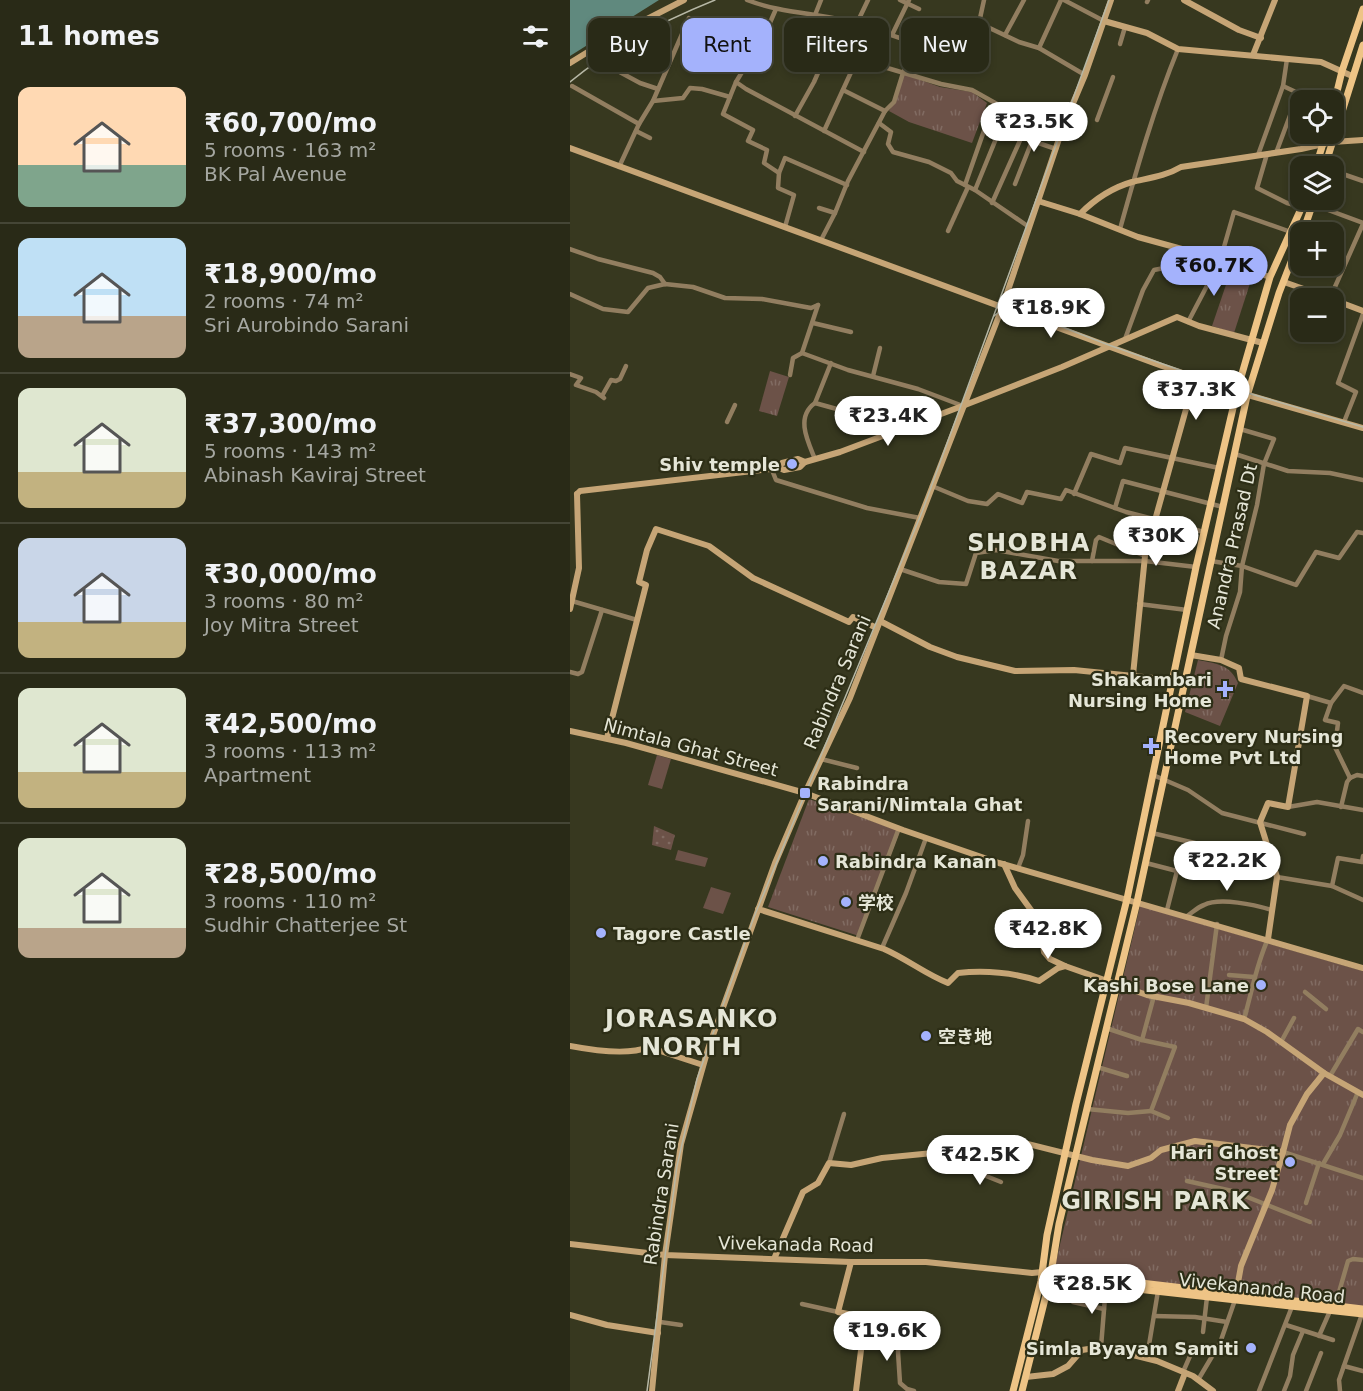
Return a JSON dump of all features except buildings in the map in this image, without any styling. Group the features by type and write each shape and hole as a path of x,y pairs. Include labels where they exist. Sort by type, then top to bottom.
{"main road":[{"path":"1337,90 1354,37 1360,27 1363,9"},
{"path":"1354,37 1363,34"},
{"path":"1344,102 1363,45"},
{"path":"1320,156 1324,144"},
{"path":"1013,1391 1042,1275 1047,1235 1065,1152 1127,899 1196,567 1237,391 1270,277 1290,234"},
{"path":"1022,1391 1051,1276 1059,1224 1146,863 1248,395 1263,343 1290,266"},
{"path":"1042,1275 1051,1276"},
{"name":"Vivekananda Road","path":"1051,1276 1158,1292 1235,1298"},
{"name":"Vivekananda Road","path":"1051,1276 1363,1313"}],"street":[{"path":"570,63 612,37 684,0"},
{"path":"747,0 776,9 831,18"},
{"path":"815,15 821,0"},
{"path":"859,18 868,0"},
{"path":"900,0 919,9"},
{"path":"980,18 984,0"},
{"path":"1005,35 1024,0"},
{"path":"1039,48 1063,0 1104,21 1148,33 1178,49 1321,62 1352,76"},
{"name":"Rabindra Sarani","path":"652,1391 665,1255 681,1144 703,1065 758,909 805,793 850,698 1002,308 1063,127 1085,75 1111,0"},
{"path":"1184,0 1239,30 1261,38"},
{"path":"1253,55 1275,0"},
{"path":"892,35 908,2"},
{"path":"776,9 765,34 736,82 723,114 753,130 748,141 767,150 764,163 779,173"},
{"path":"989,27 1039,48 1085,75"},
{"path":"1120,44 1125,27"},
{"path":"619,167 639,124 653,101 682,34"},
{"path":"889,34 901,37"},
{"path":"1120,229 1146,136 1178,49"},
{"path":"1258,155 1283,86 1287,59"},
{"path":"889,68 941,84 972,90 997,104 1063,127"},
{"path":"620,72 640,83 658,89"},
{"path":"795,116 818,72"},
{"path":"824,131 851,72"},
{"path":"821,240 885,111 894,102 903,73"},
{"path":"1097,120 1113,77"},
{"path":"736,82 864,152"},
{"path":"572,86 639,124"},
{"path":"1283,86 1290,90"},
{"path":"653,101 683,98 690,88 730,97"},
{"path":"843,90 885,111"},
{"path":"1276,153 1290,115"},
{"path":"879,123 891,132 888,144 893,152 929,162 951,173 957,181 975,190 1029,227"},
{"path":"948,231 967,186 986,125 1056,149"},
{"path":"975,190 1000,129"},
{"path":"636,131 651,138"},
{"path":"992,203 1022,136"},
{"path":"1344,141 1363,140"},
{"path":"1015,184 1032,141"},
{"path":"1080,214 1106,192 1171,173 1181,167 1324,144"},
{"path":"570,148 1195,377 1248,395 1363,428"},
{"path":"1267,154 1257,188 1290,203"},
{"path":"785,227 794,195 778,188 779,173 785,158 847,185"},
{"path":"1344,175 1363,182"},
{"path":"1038,201 1270,277"},
{"path":"819,208 835,213"},
{"path":"1331,210 1363,224 1336,288"},
{"path":"1188,322 1220,261 1234,212 1290,232"},
{"path":"570,249 598,259 653,273 665,284"},
{"path":"1174,266 1183,249"},
{"path":"1125,339 1143,290 1154,270 1174,266 1210,280"},
{"path":"1284,282 1301,288"},
{"path":"570,294 603,309 628,312 648,288 665,284 693,287 725,298 762,299 812,308 818,305 802,353 793,358 790,375"},
{"path":"1344,305 1363,313 1338,383 1356,392 1344,422"},
{"path":"570,609 579,568 573,492 776,469 784,470 800,466 805,462 840,452 963,406 1177,317 1263,343"},
{"path":"813,323 851,332"},
{"path":"873,376 880,348"},
{"path":"802,353 918,389 963,406"},
{"path":"815,404 831,363"},
{"path":"570,374 581,378 576,385 603,397 611,380 620,379 626,366"},
{"path":"1132,675 1145,559 1195,377"},
{"path":"815,459 803,429 809,407 815,404 844,411 896,431"},
{"path":"727,422 735,405"},
{"name":"Anandra Prasad Dt","path":"1221,660 1240,592 1242,566 1257,505 1264,464 1274,439 1240,429"},
{"path":"1074,494 1091,454 1120,463 1125,448 1219,468"},
{"path":"1235,454 1288,471 1330,473 1363,480"},
{"path":"776,469 776,480 867,508 920,518"},
{"path":"1115,508 1123,481 1223,507"},
{"path":"932,486 968,501 987,504 998,494 1022,503 1027,492 1061,500 1066,490 1115,508 1204,532"},
{"path":"607,738 646,585 639,582 647,550 656,529 701,542 753,578 849,622 852,617 877,628"},
{"path":"1211,561 1242,566 1296,585 1316,552 1340,558 1357,532 1363,533"},
{"path":"1092,561 1096,540 1099,537 1145,559"},
{"path":"900,569 939,582 966,584 976,554 996,550 1058,561 1145,559 1196,567"},
{"path":"572,601 637,620"},
{"path":"1139,604 1187,610"},
{"path":"570,672 578,674 582,672 602,610"},
{"path":"880,621 930,647 957,657 1015,671 1074,670 1173,680"},
{"path":"1191,655 1221,660 1239,668 1241,679 1331,703"},
{"path":"1350,778 1335,747 1338,723 1325,720 1331,703 1344,686 1363,693"},
{"path":"1288,807 1307,696"},
{"name":"Nimtala Ghat Street","path":"570,731 602,739 607,738 805,793 1004,864 1363,968"},
{"path":"822,759 857,768"},
{"path":"1153,775 1188,790 1222,813 1304,834"},
{"path":"1341,807 1347,782 1357,775 1363,776"},
{"path":"1244,1019 1254,977 1268,939 1276,877 1260,822 1268,803 1288,807 1317,802 1363,810"},
{"path":"1018,868 1023,855 1028,821"},
{"path":"857,940 899,828"},
{"path":"1152,833 1199,844 1198,854"},
{"path":"882,948 906,893 926,838"},
{"path":"1332,886 1338,858 1362,862 1363,856"},
{"path":"1224,861 1271,859"},
{"path":"1146,863 1177,871 1167,910"},
{"path":"1004,864 1015,888 1039,921 1044,952 1050,959 1117,985 1244,1019 1361,1094 1340,1135 1321,1163 1306,1203"},
{"path":"1276,877 1332,886 1363,900"},
{"path":"1187,916 1205,904 1217,903 1254,904 1272,910"},
{"path":"758,909 882,948 904,957 923,971 948,983 958,973 984,970 1039,981 1065,966"},
{"path":"1206,1008 1217,924"},
{"path":"1229,975 1254,977"},
{"path":"1209,987 1222,990"},
{"path":"1305,992 1326,1009"},
{"path":"1142,1040 1154,996"},
{"path":"1281,1042 1294,1018"},
{"path":"1106,1028 1142,1040 1174,1047 1151,1111"},
{"path":"1198,1380 1220,1343 1235,1298 1241,1266 1265,1205 1290,1125 1307,1094 1327,1074 1360,1031"},
{"path":"570,1046 608,1051 641,1050 648,1047 703,1065"},
{"path":"1097,1067 1127,1076"},
{"path":"1087,1109 1128,1113 1151,1111 1168,1118"},
{"path":"774,1259 803,1192 818,1184 829,1163 844,1114"},
{"path":"829,1163 851,1165 882,1158 968,1152 974,1148 998,1144 1001,1140 1012,1140 1092,1160 1128,1166 1151,1158 1161,1150 1202,1140 1242,1148 1283,1152 1363,1178"},
{"path":"966,1168 1001,1182"},
{"path":"1187,1181 1232,1191 1310,1222"},
{"name":"Vivekanada Road","path":"570,1244 665,1255 851,1262 926,1262 1042,1275"},
{"path":"1319,1336 1333,1309 1348,1261 1363,1260"},
{"path":"838,1312 851,1262"},
{"path":"1101,1347 1106,1285"},
{"path":"1147,1357 1158,1292"},
{"path":"1203,1332 1207,1297"},
{"path":"1073,1302 1104,1309"},
{"path":"802,1304 868,1318 925,1338"},
{"path":"1259,1391 1293,1304"},
{"path":"1340,1391 1339,1380 1363,1313"},
{"path":"570,1315 607,1325 658,1333"},
{"path":"1154,1316 1205,1318 1227,1322"},
{"path":"856,1391 862,1342 868,1318"},
{"path":"660,1322 681,1325"},
{"path":"1286,1325 1333,1340"},
{"path":"901,1329 898,1352 900,1383 914,1391"},
{"path":"1284,1391 1290,1376 1293,1355 1303,1331"},
{"path":"1026,1377 1053,1374 1068,1366 1082,1350 1101,1347 1147,1357 1184,1372 1213,1391"},
{"path":"1178,1391 1194,1347"},
{"path":"1306,1391 1321,1353"},
{"path":"1344,1366 1363,1371"}],"green space":[{"path":"904,74 940,87 972,92 987,103 972,143 909,122 889,111 897,98"},
{"path":"1231,270 1252,277 1234,333 1212,326"},
{"path":"770,371 789,377 777,416 759,411"},
{"path":"1198,660 1227,668 1238,683 1220,726 1185,712"},
{"path":"657,755 671,759 662,789 648,785"},
{"path":"809,799 900,831 859,936 768,907"},
{"path":"654,826 675,835 671,850 652,845"},
{"path":"678,850 708,858 705,867 675,860"},
{"path":"711,887 731,893 723,914 703,908"},
{"path":"1140,906 1363,971 1363,1310 1054,1270"}],"water":[{"path":"570,0 659,0 630,18 588,18 588,45 570,56"}],"tram line":[{"path":"647,1391 677,1166 697,1079 754,917 922,512 1109,0"},
{"path":"994,316 1003,309 1016,309 1106,344 1231,388 1363,427"}],"railway":[{"path":"570,82 603,57 639,35 715,0"}],"place":[{"name":"Shiv temple","path":"792,464"},
{"name":"Shakambari Nursing Home","path":"1225,689"},
{"name":"Recovery Nursing Home Pvt Ltd","path":"1151,746"},
{"name":"Rabindra Sarani/Nimtala Ghat","path":"805,793"},
{"name":"Rabindra Kanan","path":"823,861"},
{"name":"学校","path":"846,902"},
{"name":"Tagore Castle","path":"601,933"},
{"name":"Kashi Bose Lane","path":"1261,985"},
{"name":"空き地","path":"926,1036"},
{"name":"Hari Ghost Street","path":"1290,1162"},
{"name":"Simla Byayam Samiti","path":"1251,1348"}],"district":[{"name":"SHOBHA BAZAR","path":"1029,557"},
{"name":"JORASANKO NORTH","path":"692,1033"},
{"name":"GIRISH PARK","path":"1156,1201"}]}
